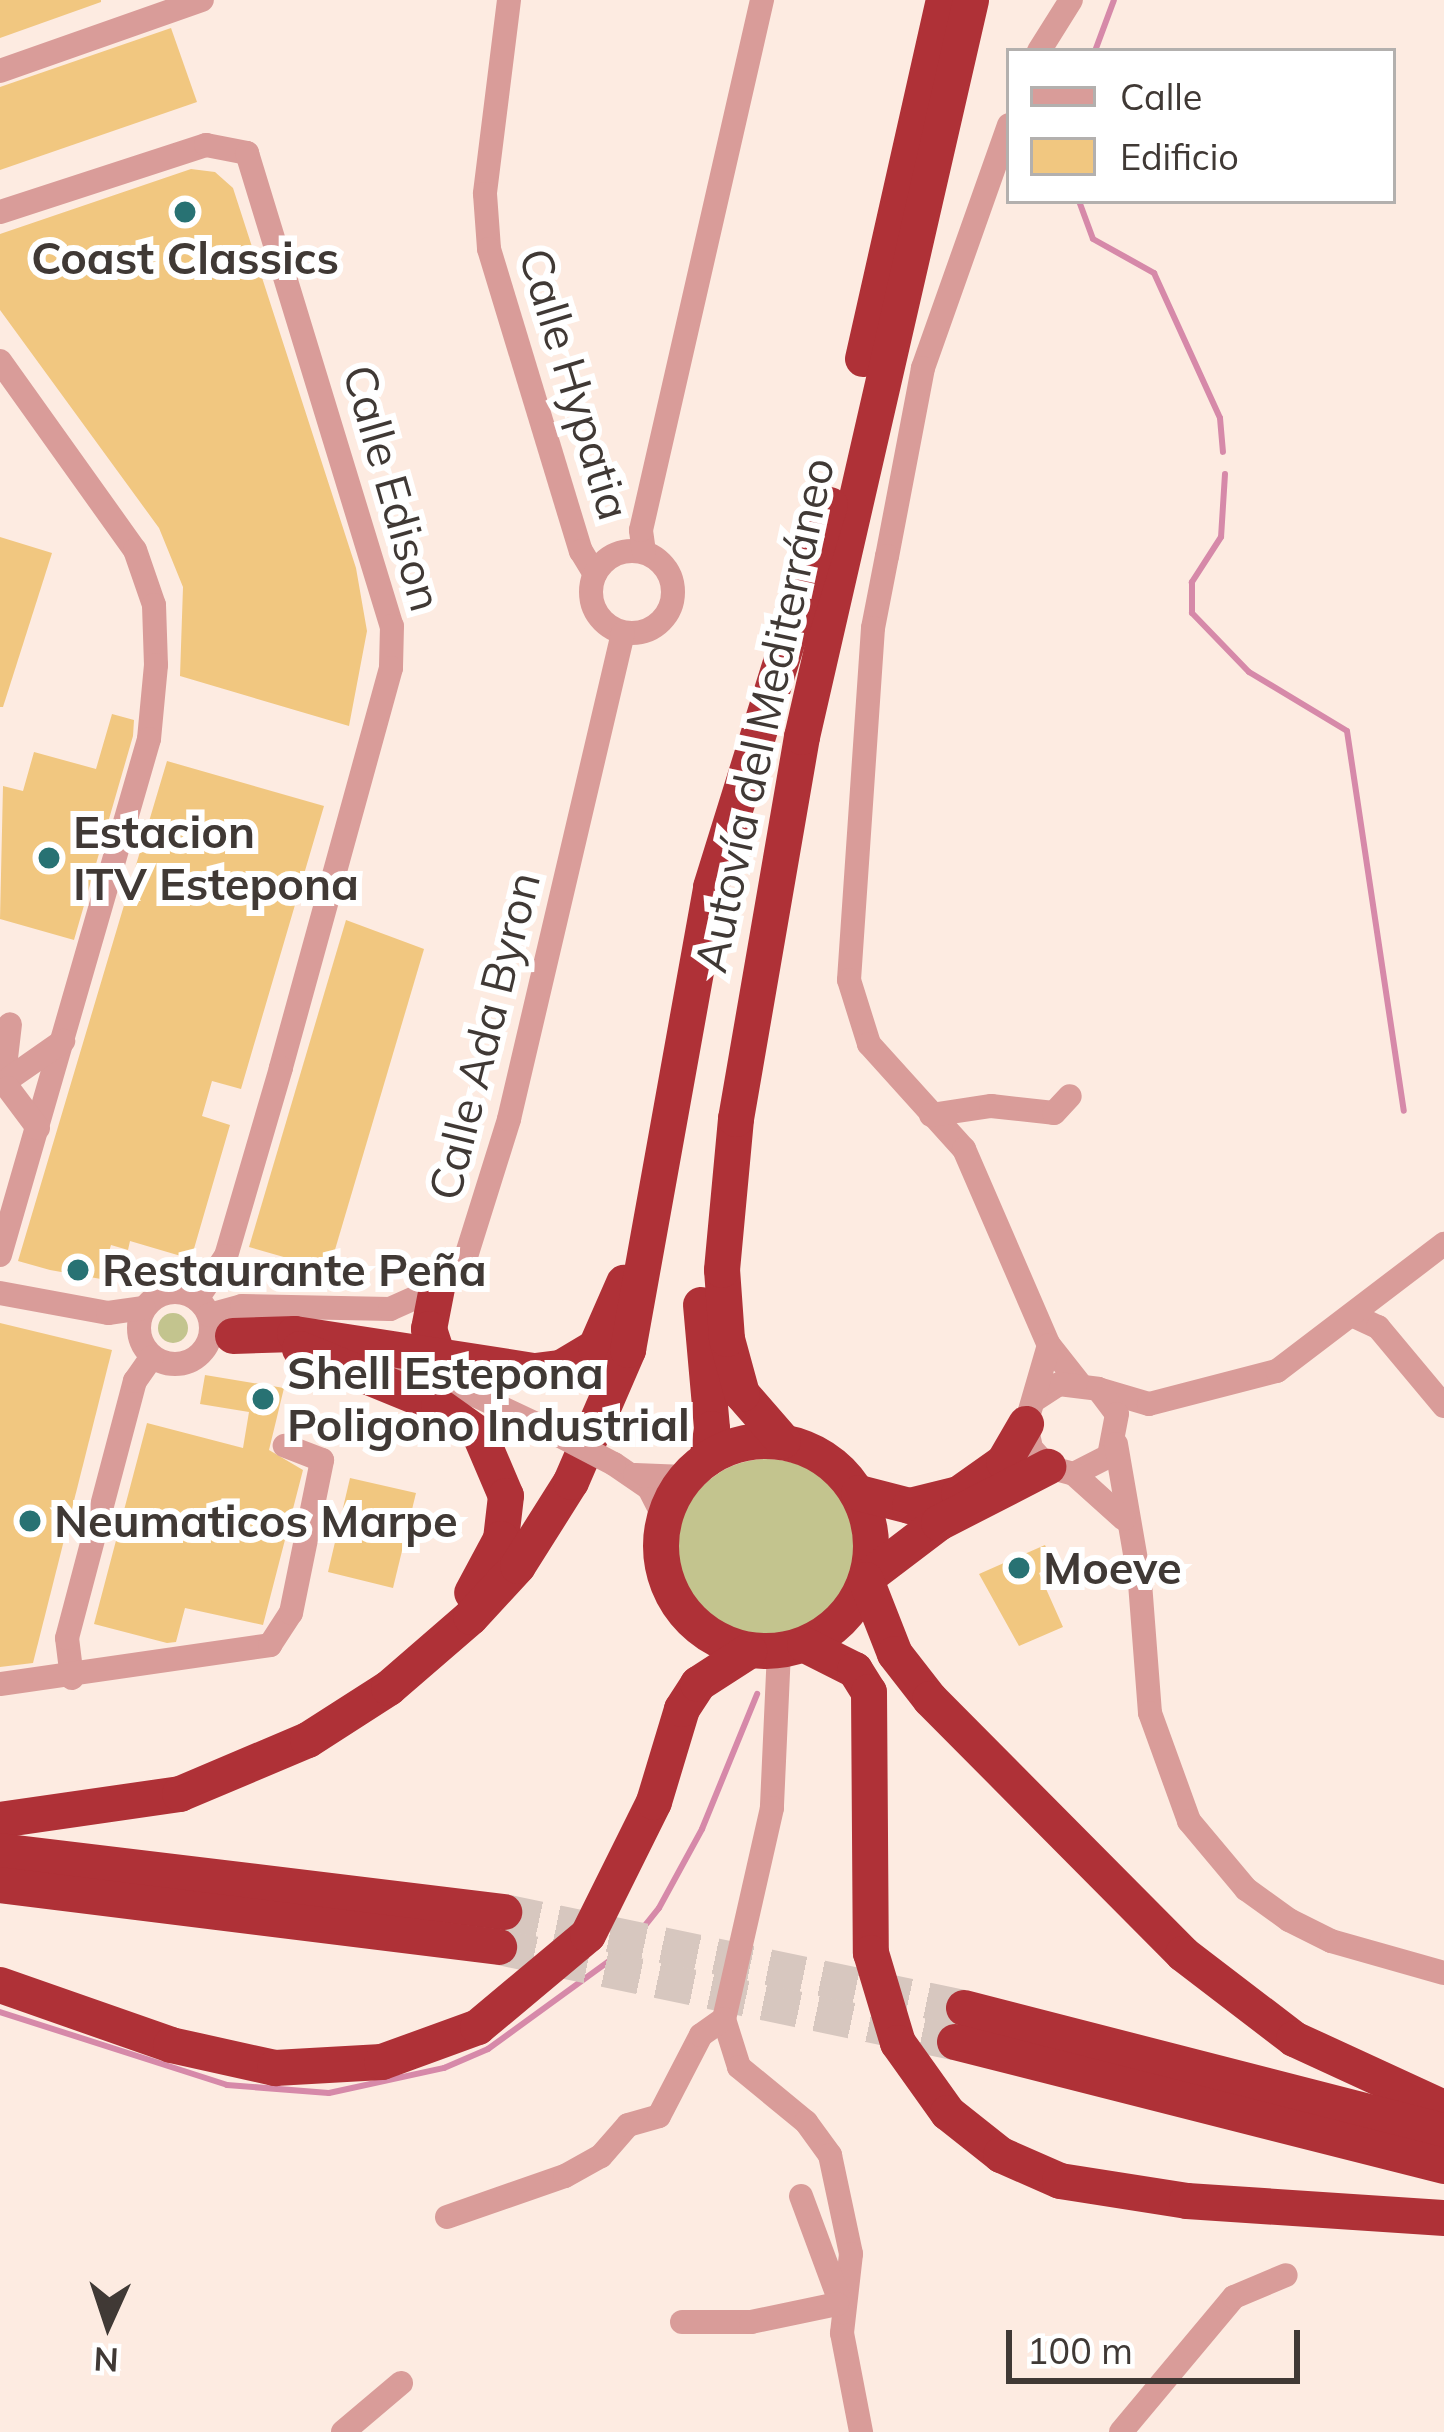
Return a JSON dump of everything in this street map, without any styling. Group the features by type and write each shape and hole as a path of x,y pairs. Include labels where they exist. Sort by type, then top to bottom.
{"highway":[{"name":"Autovía del Mediterráneo","path":"696,1468 712,1429 701,1261 718,1086 752,866 944,0"},
{"name":"Autovía del Mediterráneo","path":"783,1441 742,1394 723,1313 736,1118 802,737 971,0"},
{"name":"Autovía del Mediterráneo","path":"683,1023 737,789 830,506"},
{"path":"212,1321 535,1371 561,1367 596,1347 621,1297 654,1123 683,1023"},
{"path":"0,1820 180,1795 245,1771 308,1740 421,1664 518,1566 571,1483 611,1395 639,1302 683,1023"},
{"path":"437,1288 429,1329 438,1357"},
{"path":"299,1349 460,1416 496,1464 506,1496 501,1539 421,1664"},
{"path":"859,1493 910,1506 958,1494 1004,1462 1031,1412"},
{"path":"1444,2108 1294,2038 1183,1954 930,1699 895,1654 867,1579 870,1523 859,1493 818,1454 783,1441 731,1446 696,1468 664,1517 660,1551 684,1613 709,1635 855,1670 869,1692 874,1971 898,2043 948,2113 1001,2155 1081,2186 1444,2218"},
{"path":"0,1985 171,2045 275,2068 382,2062 478,2027 588,1935 620,1882 682,1709 698,1684 842,1619 867,1579 939,1523 1061,1470"},
{"path":"0,1851 501,1930 0,1885"},
{"path":"1444,2131 960,2025 1444,2166"}],"street":[{"path":"0,71 202,0"},
{"name":"Calle Hypatia","path":"509,0 485,194 489,249 581,551 595,574"},
{"path":"644,552 640,530 762,0"},
{"path":"1041,48 1071,0"},
{"path":"1006,133 923,368 873,628 853,1012 891,1074 964,1149 992,1202 1049,1345 1089,1386 1117,1436 1124,1519 1140,1583 1150,1713 1189,1821 1246,1889 1289,1920 1331,1942 1444,1973"},
{"name":"Calle Edison","path":"0,212 206,145 247,153 392,626 386,687 226,1256 212,1321"},
{"path":"0,1255 149,739 154,605 135,550 1,365"},
{"path":"644,552 666,568 670,609 651,629 623,633 595,611 595,574 615,554 644,552"},
{"name":"Calle Ada Byron","path":"437,1288 464,1263 480,1231 623,633"},
{"path":"10,1024 4,1081 38,1128"},
{"path":"4,1081 63,1041"},
{"path":"931,1115 991,1106 1054,1113 1070,1096"},
{"path":"1061,1470 1100,1465 1117,1436 1149,1404 1277,1371 1444,1244"},
{"path":"0,1308 146,1347 183,1364 202,1352 212,1321 242,1306 370,1311 437,1288"},
{"path":"0,1293 108,1313 144,1308 174,1292 212,1321 299,1349 441,1382 625,1470 664,1517"},
{"path":"72,1678 67,1638 146,1347 144,1308"},
{"path":"1352,1315 1378,1327 1444,1406"},
{"path":"1049,1345 1031,1412 1031,1448 1124,1519"},
{"path":"1031,1412 1059,1384 1089,1386 1149,1404"},
{"path":"0,1684 248,1654 285,1630 322,1460 286,1446"},
{"path":"625,1470 696,1468"},
{"path":"777,1649 772,1808 724,2019 739,2067 806,2122 830,2155 851,2254 840,2308"},
{"path":"447,2217 565,2176 601,2156 628,2125 659,2116 700,2035 724,2019"},
{"path":"801,2196 840,2308 846,2373 861,2432"},
{"path":"1121,2432 1234,2296 1286,2276"},
{"path":"682,2322 730,2324 840,2308"},
{"path":"343,2432 401,2383"}],"green space":[{"path":"173,1313 184,1317 188,1328 184,1339 173,1343 162,1339 158,1328 162,1317"},
{"path":"767,1459 801,1466 831,1485 850,1515 857,1549 850,1583 831,1613 801,1632 767,1639 733,1632 703,1613 684,1583 677,1549 684,1515 703,1485 733,1466"}],"building":[{"path":"0,0 101,0 101,2 0,38"},
{"path":"171,28 197,102 0,170 0,87"},
{"path":"191,169 215,172 233,188 356,568 367,631 349,726 180,676 183,587 159,528 0,310 0,234"},
{"path":"0,537 52,553 3,707 0,707"},
{"name":"Estacion ITV Estepona","path":"112,714 134,720 133,736 74,940 0,919 3,786 23,791 34,752 96,769"},
{"path":"167,761 324,806 241,1089 212,1081 202,1116 230,1125 191,1259 130,1241 128,1250 111,1245 101,1279 50,1270 18,1261"},
{"path":"346,920 424,949 329,1270 249,1247"},
{"path":"0,1323 112,1350 33,1663 0,1667"},
{"path":"205,1375 284,1388 269,1450 303,1470 263,1625 185,1608 176,1642 167,1643 94,1624 147,1423 243,1448 249,1412 200,1404"},
{"path":"350,1478 416,1493 393,1588 328,1572"},
{"path":"1045,1545 1054,1566 1039,1573 1063,1627 1019,1646 979,1574"}],"waterway":[{"path":"1096,48 1114,0"},
{"path":"1080,204 1093,239 1154,273 1220,418 1223,452"},
{"path":"1225,474 1221,537 1192,582 1192,613 1249,672 1347,731 1404,1111"},
{"path":"0,2012 227,2085 329,2093 444,2068 488,2049 627,1948 659,1908 702,1829 757,1694"}],"tunnel":[{"path":"504,1912 964,2008"},
{"path":"499,1947 955,2042"}],"place":[{"name":"Coast Classics","path":"185,212"},
{"name":"Estacion ITV Estepona","path":"49,858"},
{"name":"Restaurante Peña","path":"78,1270"},
{"name":"Shell Estepona Poligono Industrial","path":"263,1399"},
{"name":"Neumaticos Marpe","path":"30,1521"},
{"name":"Moeve","path":"1019,1568"}]}
